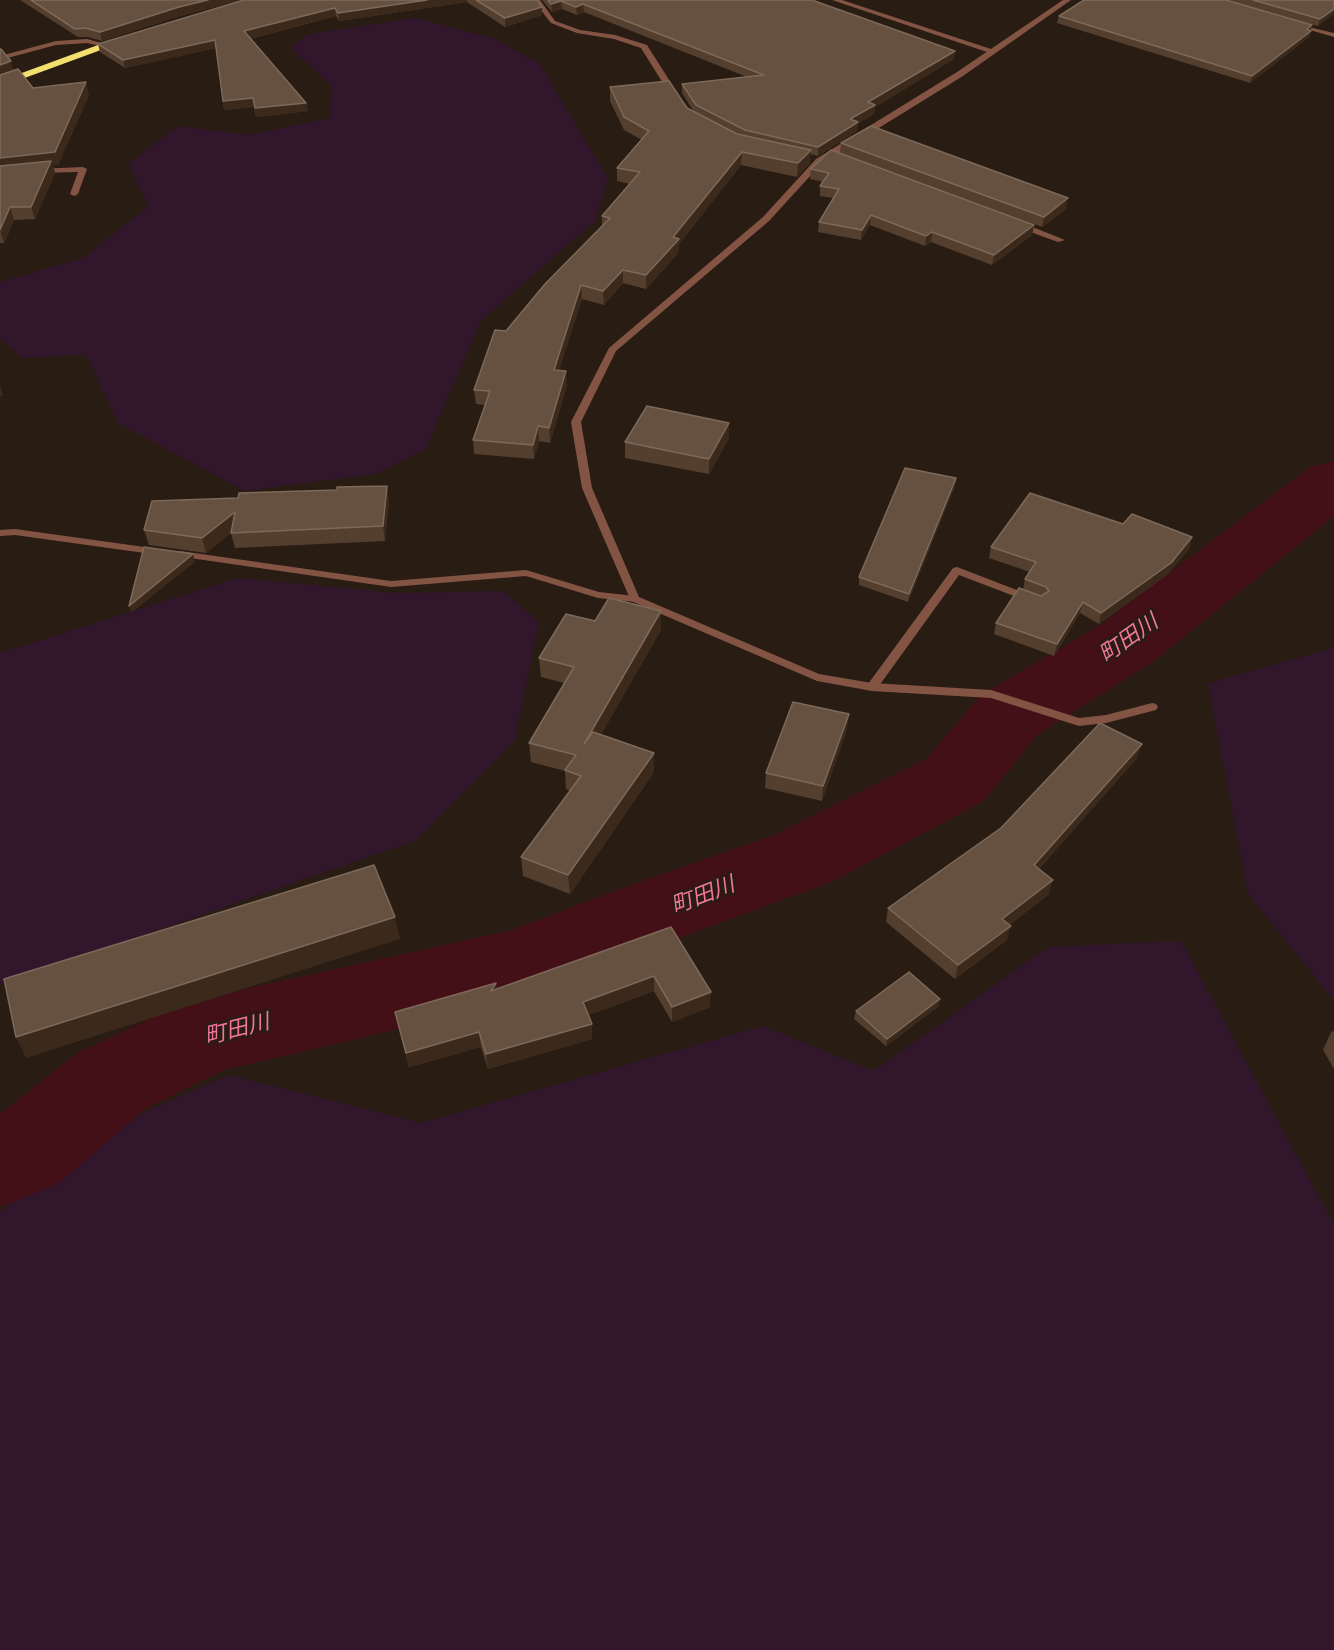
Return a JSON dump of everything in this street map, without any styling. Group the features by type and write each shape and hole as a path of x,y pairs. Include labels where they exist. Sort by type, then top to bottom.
{"main road":[{"path":"0,84 127,38"}],"street":[{"path":"536,0 553,22 579,32 615,37 644,47 680,103"},
{"path":"834,0 993,51"},
{"path":"635,598 587,488 576,422 612,350 766,219 819,161 993,51 1068,0"},
{"path":"1291,23 1334,36"},
{"path":"0,58 56,43 87,41 105,45"},
{"path":"830,155 842,159"},
{"path":"808,159 819,161"},
{"path":"33,171 83,169 74,194"},
{"path":"1006,220 1061,240"},
{"path":"0,533 15,532 391,584 526,573 598,596 635,598 817,677 872,687 991,694 1079,722 1106,719 1152,707"},
{"path":"872,687 957,570 1039,602"}],"shaded area":[{"path":"415,18 496,39 540,64 608,179 595,221 481,321 425,450 375,474 245,491 118,423 86,354 22,358 0,339 0,282 83,258 149,206 128,164 178,126 249,135 330,118 331,85 290,48 309,34"},
{"path":"238,578 396,593 503,591 539,622 515,740 417,840 0,985 0,653"},
{"path":"1334,648 1334,1000 1248,894 1208,683"},
{"path":"1181,941 1334,1225 1334,1650 0,1650 0,1212 111,1127 228,1075 421,1123 763,1026 874,1071 1048,947"}],"building":[{"path":"31,0 208,0 100,32 85,28 75,29"},
{"path":"244,0 427,0 338,13 335,8 244,31 306,103 255,108 253,98 223,101 215,40 123,60 98,44"},
{"path":"476,0 537,0 542,7 505,18"},
{"path":"548,0 812,0 955,51 868,102 875,105 850,119 858,122 818,147 745,130 696,105 682,84 764,75 583,4 576,7 561,1 551,4"},
{"path":"1084,0 1226,0 1312,25 1307,29 1311,31 1252,76 1059,16"},
{"path":"1253,0 1334,0 1334,9 1320,19"},
{"path":"1,49 11,61 0,65"},
{"path":"18,69 33,88 86,82 55,152 0,158 0,75"},
{"path":"669,81 687,108 737,134 811,150 798,163 742,152 673,237 679,239 646,275 623,270 603,291 581,285 554,370 566,371 549,428 538,426 533,445 473,440 490,391 474,390 495,330 506,331 545,284 610,218 602,216 640,172 617,168 649,131 624,117 610,87"},
{"path":"871,126 1068,198 1044,217 841,143"},
{"path":"831,150 1034,225 994,255 932,232 926,236 871,215 862,230 819,222 839,189 820,186 829,173 811,169"},
{"path":"51,161 31,207 10,207 0,230 0,166"},
{"path":"647,406 729,423 709,459 625,442"},
{"path":"905,468 956,478 909,594 859,577"},
{"path":"387,486 383,526 231,533 235,512 202,538 144,530 152,501 238,498 239,493"},
{"path":"1030,493 1123,524 1132,514 1192,537 1171,563 1101,613 1083,602 1057,644 996,623 1019,588 1041,596 1049,591 1046,587 1025,579 1036,562 991,547"},
{"path":"144,547 193,554 129,606"},
{"path":"609,598 661,611 584,744 593,732 654,753 568,875 521,857 581,776 565,770 576,755 529,743 574,667 539,658 566,614 595,621"},
{"path":"793,702 849,714 823,786 766,773"},
{"path":"1100,723 1142,744 1034,865 1053,880 1002,919 1011,926 958,965 888,908 1001,828"},
{"path":"374,865 395,917 16,1037 4,979"},
{"path":"671,927 711,992 672,1007 654,976 583,1002 592,1024 486,1054 479,1032 406,1053 395,1012 496,983 491,991"},
{"path":"909,972 940,999 887,1039 856,1011"}],"waterway":[{"name":"町田川","path":"0,1164 23,1154 111,1081 204,1036 523,964 656,911 804,858 955,780 1009,715 1127,643 1334,482"}]}
